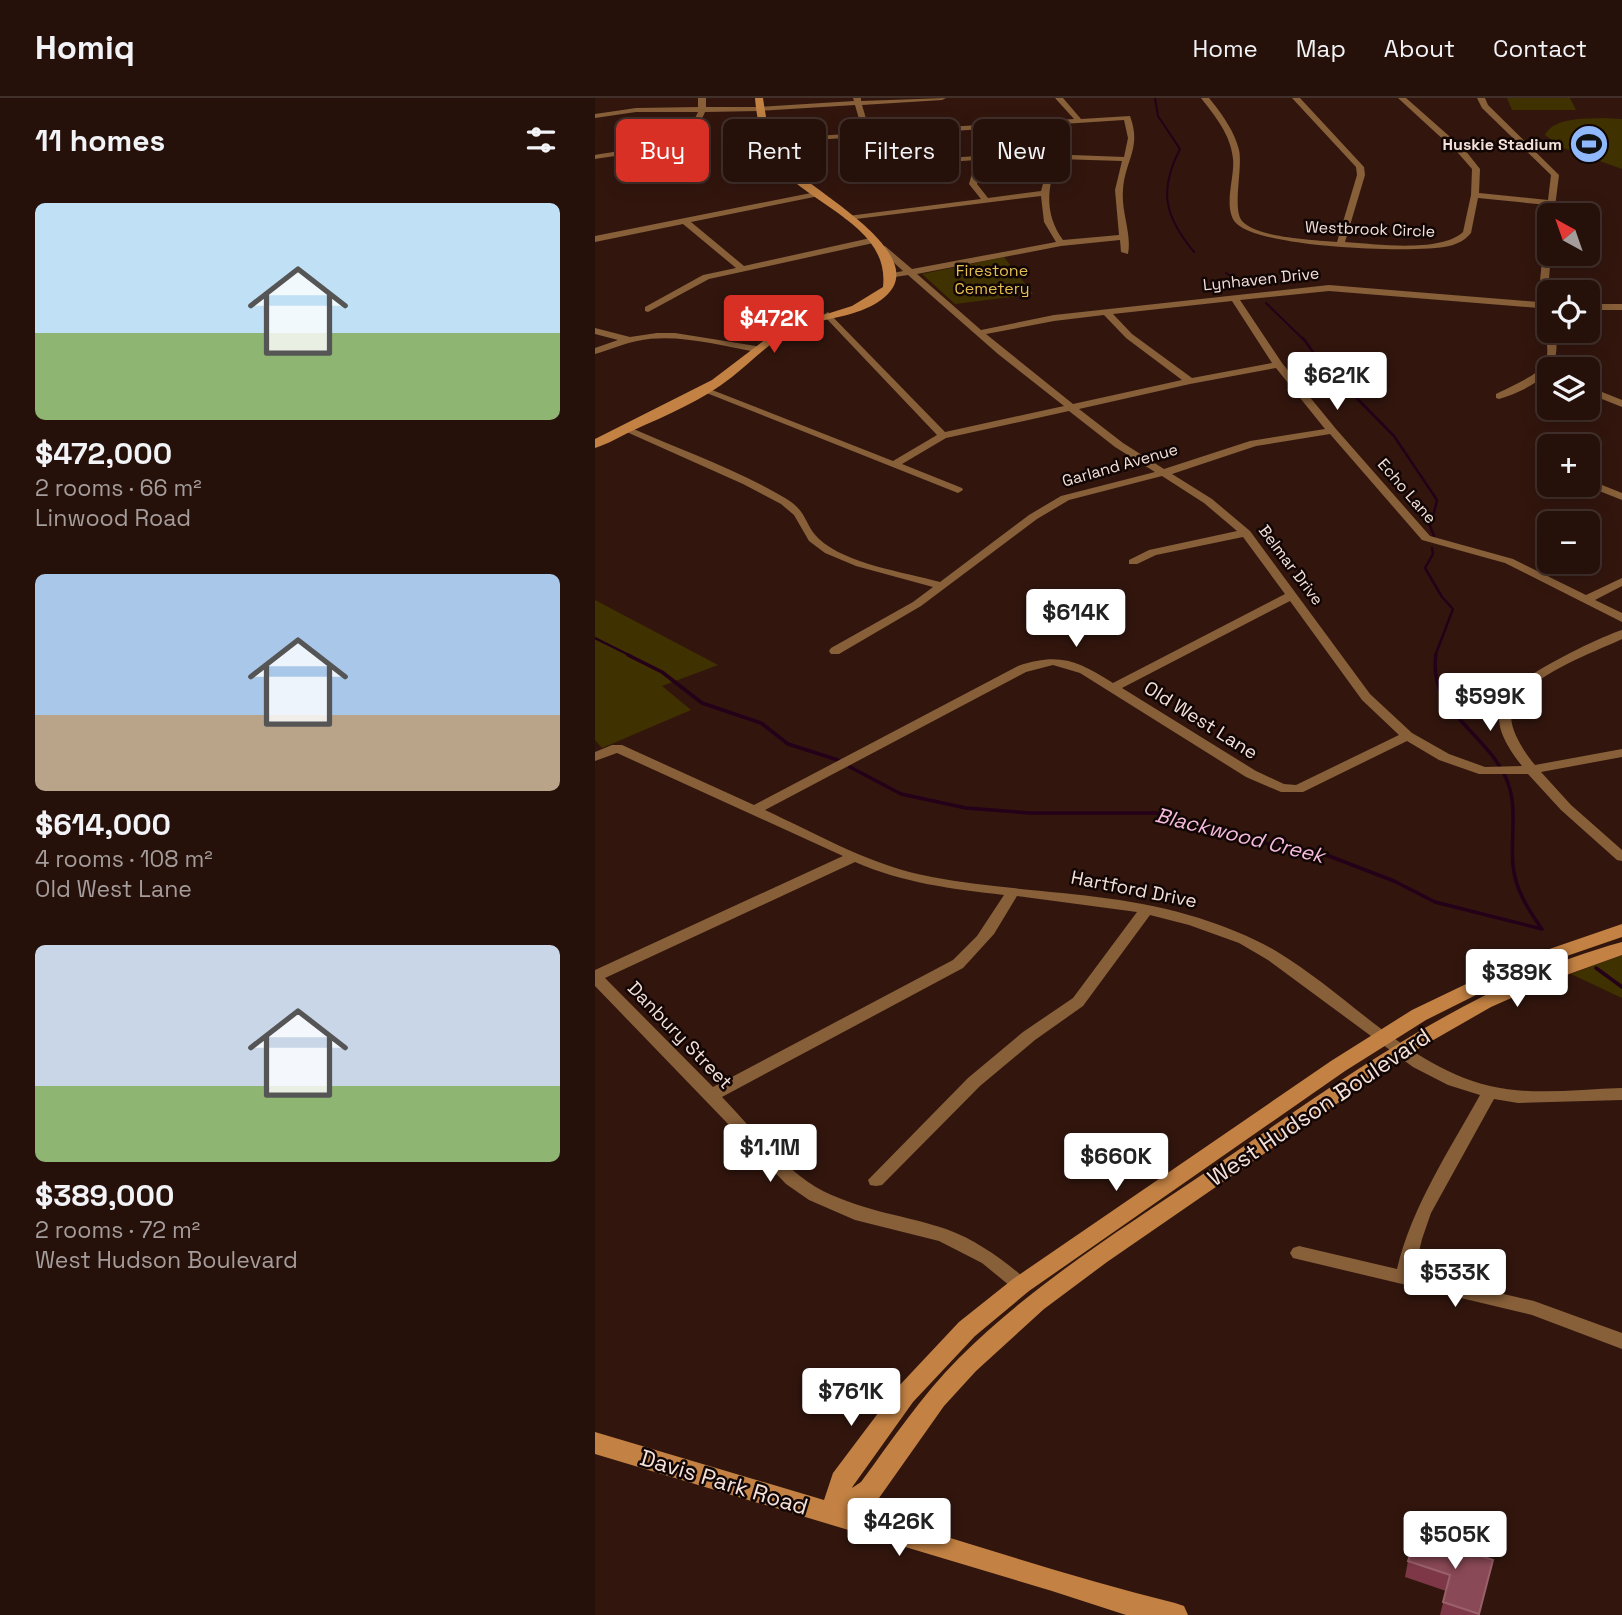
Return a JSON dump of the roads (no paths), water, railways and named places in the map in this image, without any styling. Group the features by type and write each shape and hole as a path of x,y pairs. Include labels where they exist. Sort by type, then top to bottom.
{"main road":[{"path":"595,443 705,390 730,374 756,349 782,331 875,300 888,289 891,275 878,244 802,182"},
{"name":"West Hudson Boulevard","path":"831,1515 842,1481 905,1395 967,1329 1021,1285 1383,1037 1461,993 1519,967 1622,930"},
{"name":"West Hudson Boulevard","path":"831,1515 870,1490 936,1399 968,1364 1036,1303 1317,1105 1402,1049 1484,1002 1540,977 1622,948"},
{"name":"Davis Park Road","path":"595,1443 1052,1579 1139,1610 1175,1615"}],"street":[{"path":"595,157 635,150 672,137 693,125 702,109 702,98"},
{"path":"595,116 621,108 702,109 759,103 942,98"},
{"path":"1059,98 1079,121"},
{"path":"1206,99 1218,98"},
{"path":"1296,98 1360,167 1361,175 1341,243"},
{"name":"Westbrook Circle","path":"1206,99 1235,146 1238,161 1236,216 1250,231 1278,239 1341,243 1428,246 1453,243 1467,233 1478,176 1471,161 1402,98"},
{"path":"1475,195 1552,203 1556,182 1551,169 1485,106 1481,98"},
{"path":"858,100 862,119"},
{"path":"959,129 1127,118 1132,138 1119,190 1125,252"},
{"path":"1070,157 1128,159"},
{"path":"974,182 985,199"},
{"path":"1046,182 1043,192 1050,230 1061,243"},
{"path":"848,218 1043,192"},
{"path":"595,239 817,194"},
{"path":"685,221 741,268"},
{"path":"891,275 1061,243 1125,237"},
{"path":"648,309 696,281 741,268 878,244"},
{"name":"Belmar Drive","path":"878,244 979,333 1119,445 1208,501 1246,533 1366,697 1407,736 1444,757 1484,771 1531,770 1622,753"},
{"name":"Lynhaven Drive","path":"979,333 1106,312 1348,288 1537,305"},
{"name":"Echo Lane","path":"1234,298 1278,365 1426,538 1509,561 1622,618"},
{"path":"1600,307 1622,307"},
{"path":"1106,312 1129,336 1190,381"},
{"path":"828,315 943,436"},
{"path":"595,331 628,339"},
{"path":"595,351 628,339 682,334 756,349"},
{"path":"893,465 943,436 1190,381 1278,365"},
{"path":"1499,396 1537,377"},
{"path":"705,390 958,490"},
{"path":"1600,395 1622,404"},
{"path":"625,429 743,481 787,504 804,520 810,536 829,549 943,586"},
{"name":"Garland Avenue","path":"835,651 879,628 943,586 1052,504 1079,494 1163,473 1246,444 1332,431"},
{"path":"1600,488 1622,497"},
{"path":"1133,562 1153,552 1246,533"},
{"path":"1585,600 1622,581"},
{"path":"1113,688 1293,595"},
{"path":"1622,634 1527,683 1510,698 1503,717 1531,770 1554,797 1622,857"},
{"name":"Old West Lane","path":"754,811 1022,669 1059,660 1084,670 1251,774 1281,788 1298,789 1407,736"},
{"name":"Hartford Drive","path":"595,757 617,748 883,869 932,882 1093,898 1193,921 1255,946 1442,1076 1490,1092 1531,1097 1622,1094"},
{"path":"595,977 853,857"},
{"path":"710,1096 957,964 1002,913 1013,891"},
{"path":"876,1180 974,1082 1029,1036 1078,1002 1146,910"},
{"name":"Danbury Street","path":"595,977 792,1179 815,1195 861,1215 943,1235 988,1258 1021,1285"},
{"path":"1404,1277 1413,1239 1423,1213 1490,1092"},
{"path":"1299,1253 1541,1310 1622,1340"}],"waterway":[{"path":"1155,98 1158,116 1180,149 1173,164 1167,191 1171,215 1194,252"},
{"path":"1226,273 1243,284"},
{"path":"1266,303 1304,340"},
{"path":"1303,338 1318,359 1394,436 1437,500 1434,513 1428,521 1434,536"},
{"path":"1432,548 1433,554 1425,568 1442,597 1453,609 1435,656"},
{"name":"Blackwood Creek","path":"595,638 631,656"},
{"name":"Blackwood Creek","path":"628,655 662,672 702,703 761,723 788,744 838,760"},
{"path":"1436,655 1436,674 1440,690 1460,719 1485,746 1505,776 1512,798 1514,874 1523,898 1541,928"},
{"name":"Blackwood Creek","path":"850,767 901,794 966,808 1030,813 1157,813 1228,836 1329,856 1394,881 1435,902 1542,929"},
{"name":"Blackwood Creek","path":"1596,968 1622,987"}],"place":[{"name":"Huskie Stadium","path":"1589,144"}],"park label":[{"name":"Firestone Cemetery","path":"992,279"}]}
